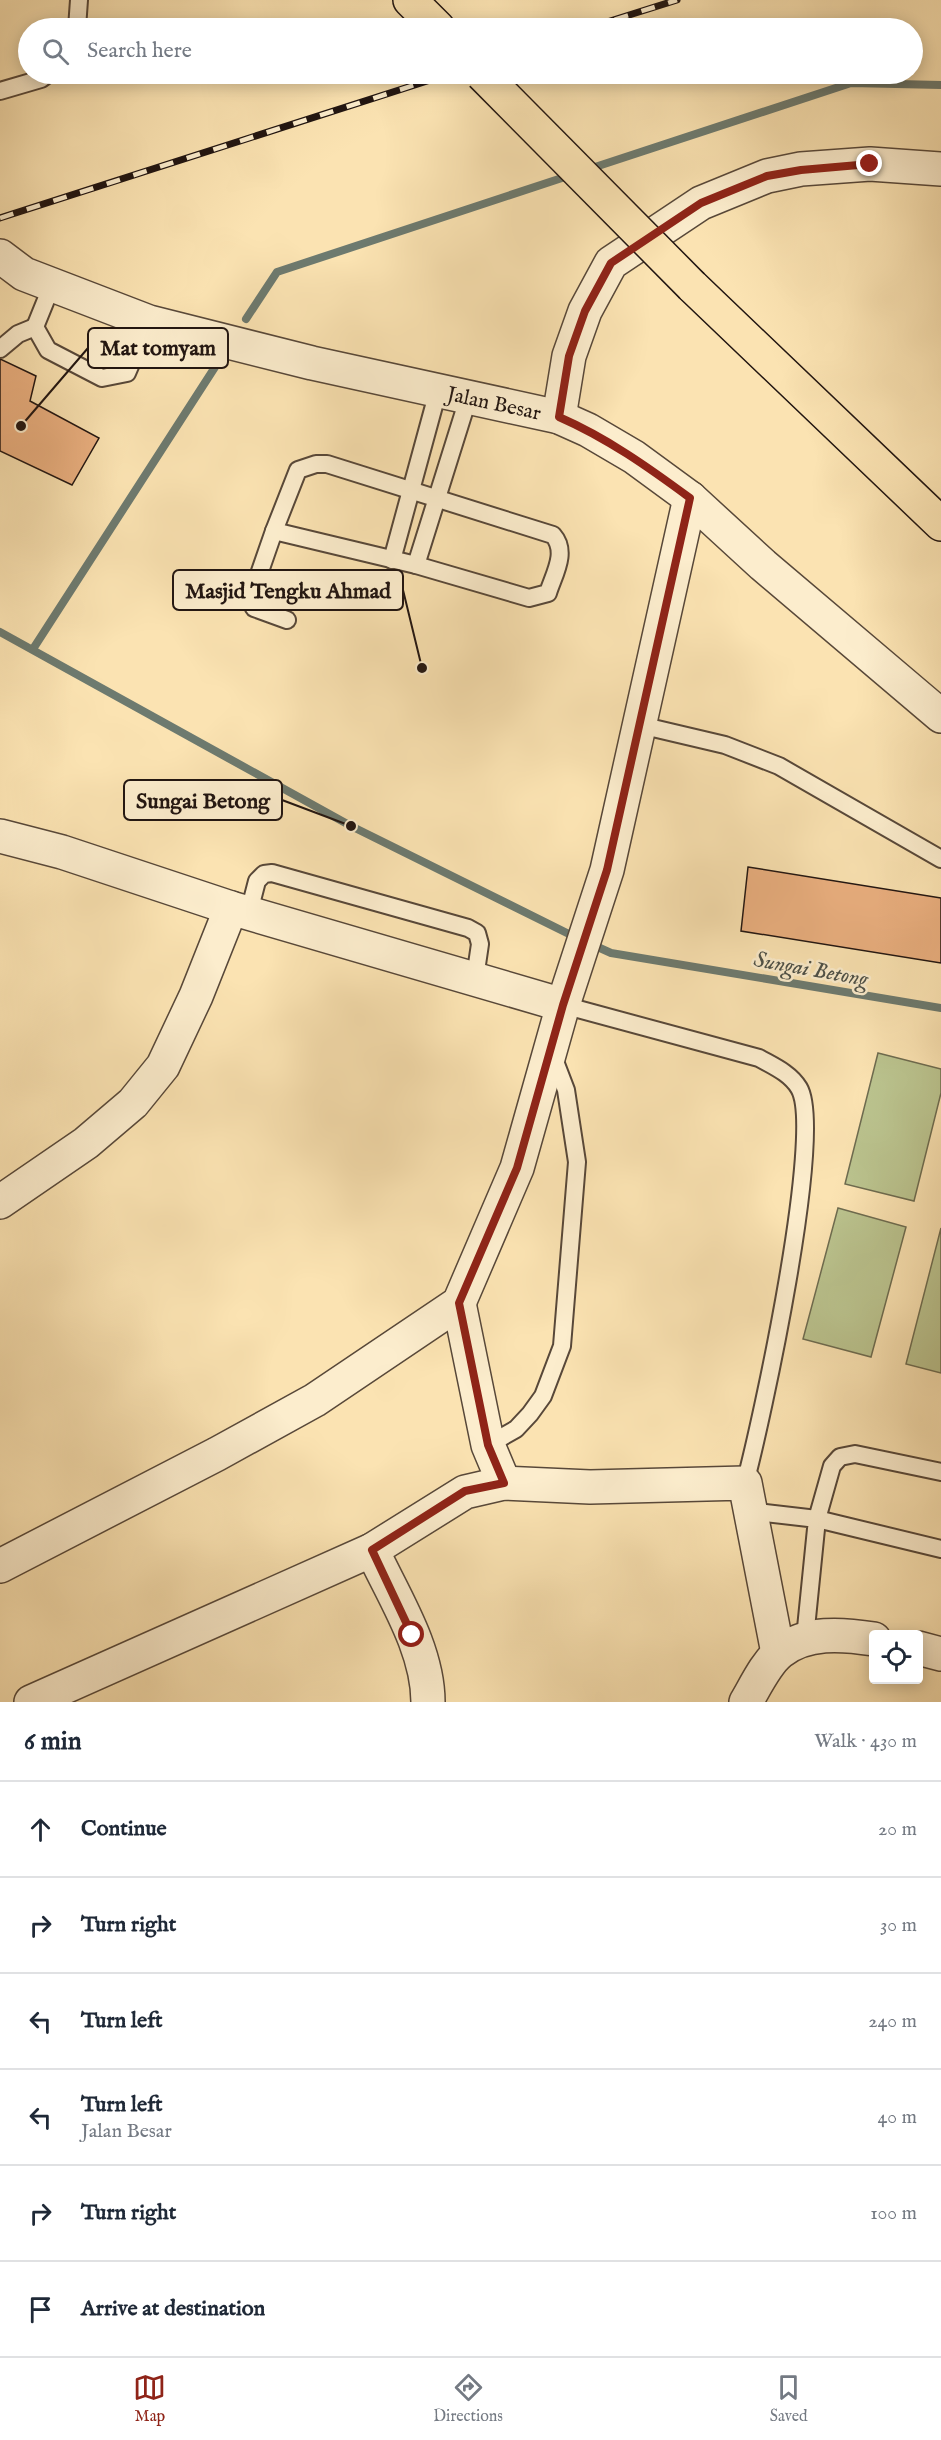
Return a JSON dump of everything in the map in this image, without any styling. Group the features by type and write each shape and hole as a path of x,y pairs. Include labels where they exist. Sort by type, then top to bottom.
{"main road":[{"path":"410,0 428,18"},
{"path":"492,84 692,286 941,524"}],"street":[{"path":"559,417 569,356 585,311 611,263 701,203 767,176 801,170 870,164 941,169"},
{"name":"Jalan Besar","path":"0,256 24,274 149,322 312,363 559,417 588,430 634,457 690,498 763,565 941,716"},
{"path":"0,1566 218,1454 315,1400 459,1303 517,1168 566,995 607,870 690,498"},
{"path":"0,836 62,852 240,910 475,978 566,995"},
{"path":"0,1202 86,1143 133,1103 163,1066 240,910"},
{"path":"459,1303 488,1445 504,1483"},
{"path":"31,1702 372,1550 465,1491 504,1483 747,1497 792,1645"},
{"path":"372,1550 423,1662 428,1685 428,1702"},
{"path":"746,1702 792,1645 821,1636 869,1639"},
{"path":"923,1649 941,1654"}],"lane":[{"path":"78,18 79,0"},
{"path":"0,91 24,84"},
{"path":"0,349 18,334 35,327 52,285"},
{"path":"35,327 48,350 102,378 127,373 149,322"},
{"path":"392,560 411,488 453,395"},
{"path":"416,565 438,497 453,395"},
{"path":"274,531 416,565 529,598 549,593 561,552 560,543 553,535 411,488 327,464 308,465 298,470 274,531 250,600 254,608 287,620"},
{"path":"640,725 702,738 779,766 941,859"},
{"path":"240,910 257,881 264,874 272,873 468,928 477,933 480,944 475,978"},
{"path":"566,995 759,1058 783,1071 799,1088 805,1109 805,1150 785,1293 754,1448 747,1497 817,1519 941,1549"},
{"path":"488,1445 516,1429 530,1414 543,1396 561,1346 578,1162 566,1090 550,1049"},
{"path":"792,1645 817,1519 832,1466 840,1457 855,1454 941,1472"}],"green space":[{"path":"878,1053 941,1069 941,1093 914,1201 845,1184"},
{"path":"838,1208 906,1227 871,1357 803,1339"},
{"path":"941,1228 941,1373 906,1364"}],"building":[{"path":"0,359 36,376 30,401 99,438 72,485 0,451"},
{"path":"748,867 941,898 941,963 741,931"}],"waterway":[{"path":"589,169 848,84"},
{"path":"896,84 941,85"},
{"path":"246,319 277,272 571,175"},
{"path":"33,649 217,364"},
{"name":"Sungai Betong","path":"0,632 351,826 579,939"},
{"name":"Sungai Betong","path":"591,944 611,953 941,1008"}],"railway":[{"path":"620,18 677,0"},
{"path":"0,218 418,84"}],"place":[{"name":"Mat tomyam","path":"21,426"},
{"name":"Masjid Tengku Ahmad","path":"422,668"},
{"name":"Sungai Betong","path":"351,826"}],"route":[{"path":"412,1635 372,1550 465,1491 504,1483 488,1445 459,1303 517,1168 563,1005 607,870 690,498 634,457 588,430 559,417 569,356 585,311 611,263 701,203 767,176 801,170 870,164"}]}
